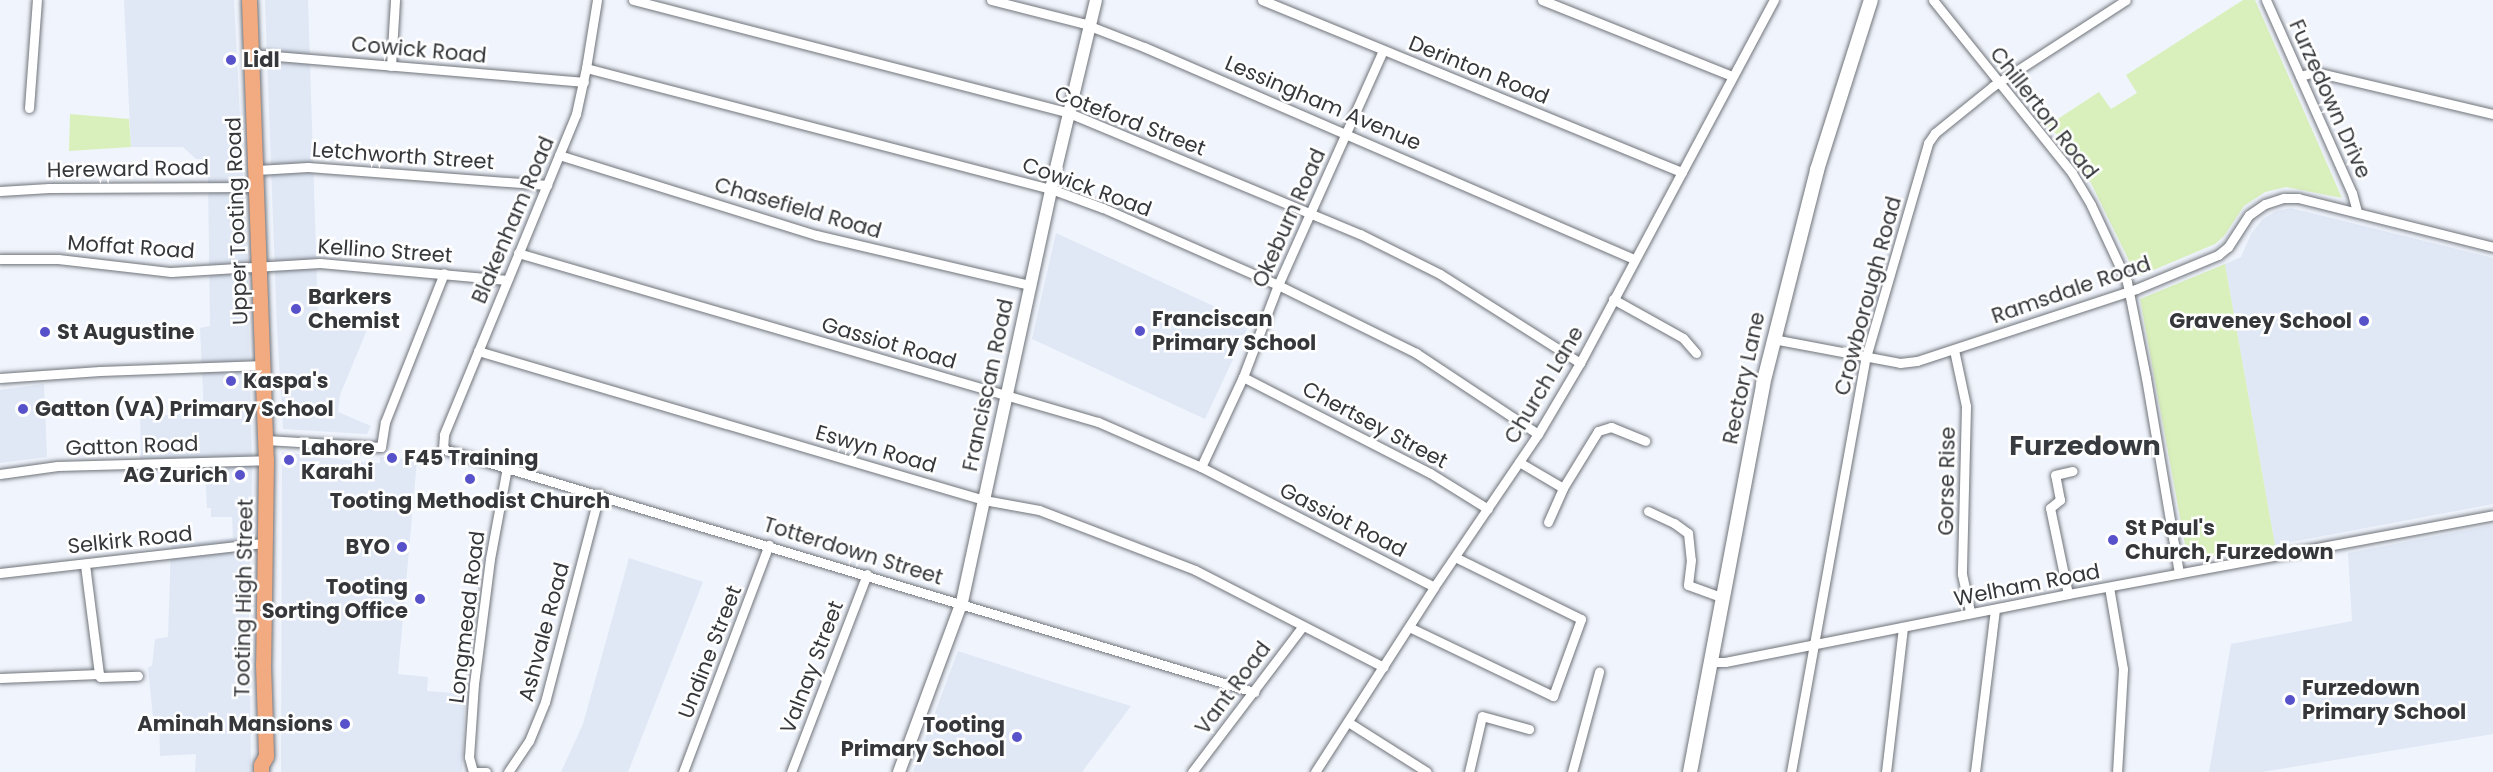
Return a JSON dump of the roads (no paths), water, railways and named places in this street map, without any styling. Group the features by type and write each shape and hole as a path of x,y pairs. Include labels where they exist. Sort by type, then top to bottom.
{"highway":[{"name":"Upper Tooting Road","path":"249,0 266,440"},
{"name":"Tooting High Street","path":"261,772 266,756 263,674 266,440"},
{"name":"Tooting High Street","path":"266,756 271,763 272,772"}],"main road":[{"name":"Rectory Lane","path":"1690,772 1721,597 1773,339 1817,170 1871,0"}],"street":[{"path":"29,108 37,0"},
{"path":"391,66 395,0"},
{"name":"Blakenham Road","path":"442,447 444,435 576,114 584,82 597,0"},
{"name":"Coteford Street","path":"633,0 1069,113 1360,234 1440,274 1580,363"},
{"name":"Lessingham Avenue","path":"991,0 1090,26 1346,132 1634,259"},
{"name":"Franciscan Road","path":"899,772 962,603 1051,189 1096,0"},
{"name":"Derinton Road","path":"1262,0 1682,172"},
{"path":"1542,0 1732,76"},
{"name":"Church Lane","path":"1315,772 1434,587 1538,434 1580,363 1774,0"},
{"name":"Chillerton Road","path":"1933,0 2072,173 2091,205 2130,291 2179,573"},
{"name":"Crowborough Road","path":"1791,772 1866,357 1931,138 1999,82 2126,0"},
{"name":"Furzedown Drive","path":"2266,0 2355,200 2357,212"},
{"name":"Okeburn Road","path":"1201,467 1243,376 1278,285 1383,50"},
{"name":"Cowick Road","path":"252,54 584,82"},
{"name":"Cowick Road","path":"586,68 1051,189 1103,208 1278,285 1416,353 1538,434"},
{"path":"2300,76 2315,72 2493,114"},
{"name":"Chasefield Road","path":"559,155 816,235 1030,285"},
{"name":"Letchworth Street","path":"257,170 308,167 548,185"},
{"name":"Hereward Road","path":"0,191 49,188 256,186"},
{"name":"Ramsdale Road","path":"1773,339 1909,363 2130,291 2218,255 2228,247 2249,215 2275,200 2298,198 2493,247"},
{"name":"Gassiot Road","path":"518,253 1098,422 1201,467 1434,587"},
{"name":"Moffat Road","path":"0,259 58,259 171,272 260,266"},
{"name":"Kellino Street","path":"260,266 320,263 507,280"},
{"path":"266,440 381,447 385,423 444,273"},
{"path":"1613,299 1683,338 1696,354"},
{"name":"Gorse Rise","path":"1954,350 1966,406 1962,574 1970,613"},
{"name":"Eswyn Road","path":"478,351 984,500 1039,510 1195,570 1384,667"},
{"path":"0,378 100,371 264,365"},
{"name":"Chertsey Street","path":"1243,376 1430,473 1488,509"},
{"path":"1548,522 1563,488 1604,427 1611,427 1645,441"},
{"name":"Totterdown Street","path":"442,447 446,451 867,574 1254,692"},
{"name":"Gatton Road","path":"0,474 57,466 266,460"},
{"path":"1519,462 1563,488"},
{"name":"Longmead Road","path":"486,772 474,772 469,757 474,684 490,559 507,467"},
{"path":"2068,594 2050,508 2060,500 2055,475 2073,471"},
{"name":"Ashvale Road","path":"508,772 529,741 545,702 599,495"},
{"path":"1648,511 1674,523 1688,533 1691,560 1688,585 1721,597"},
{"name":"Welham Road","path":"1710,662 1725,662 2068,594 2493,515"},
{"name":"Selkirk Road","path":"0,573 265,543"},
{"name":"Undine Street","path":"684,772 769,545"},
{"path":"1409,627 1553,696 1581,619 1455,556"},
{"path":"85,564 99,674"},
{"name":"Valnay Street","path":"790,772 867,574"},
{"path":"2109,587 2122,669 2116,772"},
{"path":"1975,772 1995,609"},
{"name":"Vant Road","path":"1192,772 1303,626"},
{"path":"1886,772 1903,627"},
{"path":"1572,772 1599,672"},
{"path":"0,678 99,674 100,677 138,676"},
{"path":"1468,772 1482,716 1529,729"},
{"path":"1348,722 1427,772"}],"place":[{"name":"Lidl","path":"231,60"},
{"name":"Barkers Chemist","path":"296,309"},
{"name":"Graveney School","path":"2364,321"},
{"name":"Franciscan Primary School","path":"1140,331"},
{"name":"St Augustine","path":"45,332"},
{"name":"Kaspa's","path":"231,381"},
{"name":"Gatton (VA) Primary School","path":"23,409"},
{"name":"F45 Training","path":"392,458"},
{"name":"Lahore Karahi","path":"289,460"},
{"name":"AG Zurich","path":"240,475"},
{"name":"Tooting Methodist Church","path":"470,479"},
{"name":"St Paul's Church, Furzedown","path":"2113,540"},
{"name":"BYO","path":"402,547"},
{"name":"Tooting Sorting Office","path":"420,599"},
{"name":"Furzedown Primary School","path":"2290,700"},
{"name":"Aminah Mansions","path":"345,724"},
{"name":"Tooting Primary School","path":"1017,737"}],"district":[{"name":"Furzedown","path":"2085,446"}]}
